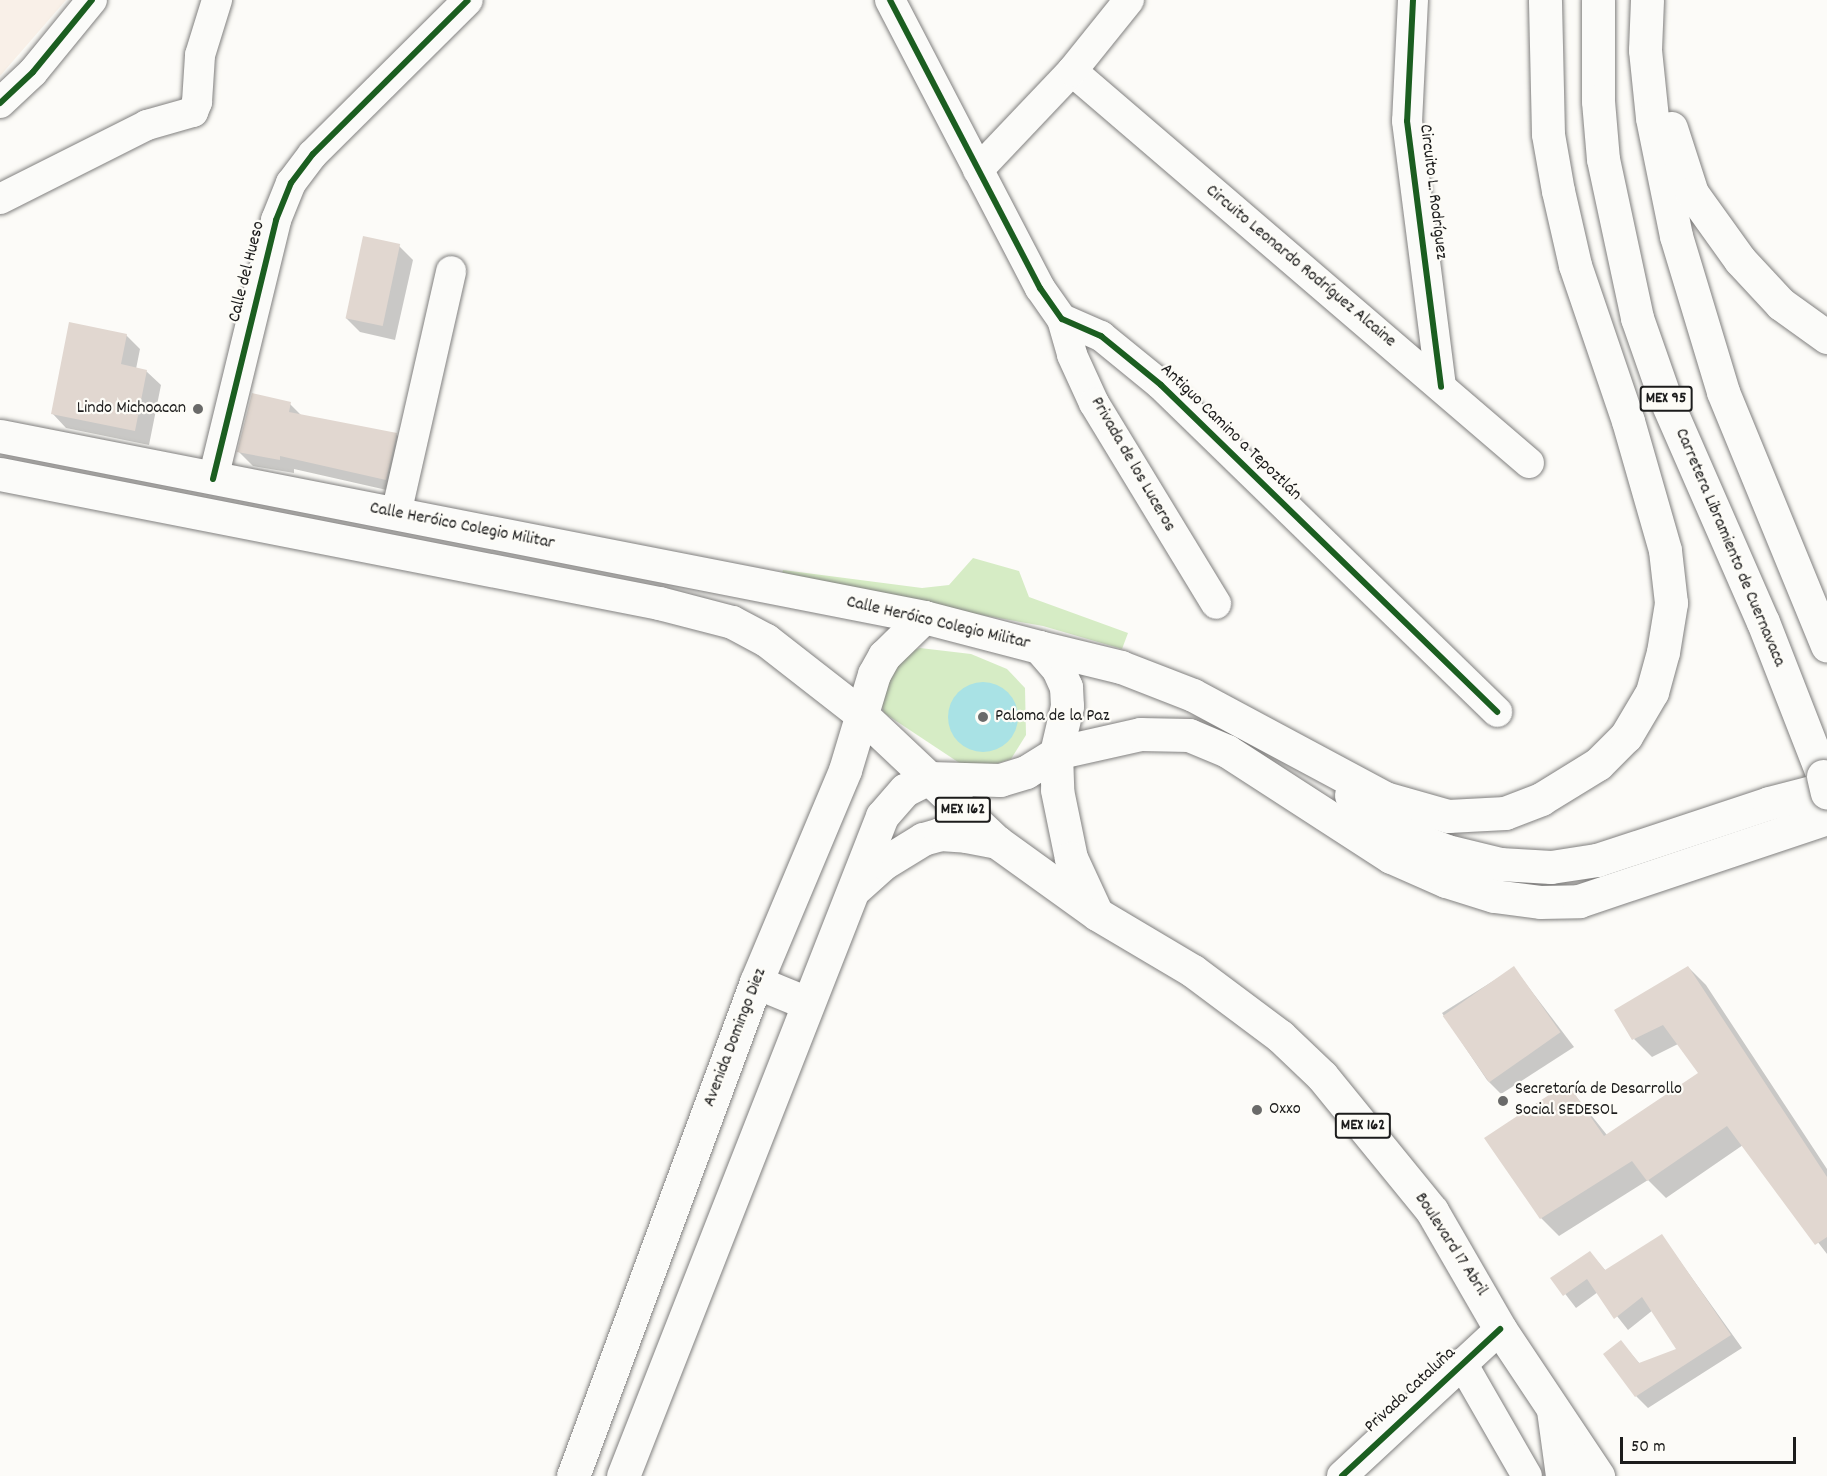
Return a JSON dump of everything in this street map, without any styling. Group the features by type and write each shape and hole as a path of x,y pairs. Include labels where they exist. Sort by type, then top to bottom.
{"main road":[{"path":"1039,647 1121,667 1193,695 1384,798 1448,816 1505,813 1541,799 1598,764 1626,736 1652,692 1671,603 1665,550 1628,421 1575,265 1561,202 1548,134 1545,0"},
{"name":"Carretera Libramiento de Cuernavaca","path":"1599,0 1598,101 1603,159 1637,318 1665,398 1762,622 1826,786"},
{"path":"1647,0 1645,50 1692,193 1740,260 1781,304 1827,337"},
{"name":"MEX 95","path":"1645,50 1663,182 1700,320 1723,392 1827,645"},
{"name":"Calle Heróico Colegio Militar","path":"0,436 924,617 1039,647 1058,669 1066,687 1067,706 1056,753"},
{"name":"Calle Heróico Colegio Militar","path":"0,474 648,601 732,622 791,657 862,715 929,778"},
{"name":"Avenida Domingo Diez","path":"573,1476 756,982 845,770 884,656 924,617"},
{"path":"623,1476 807,1003 856,888 882,816 905,790 929,778 1000,780 1026,772 1056,753 1140,734 1190,735 1227,751 1390,857 1446,881 1494,896 1540,902 1579,901 1827,818"},
{"path":"1056,753 1057,790 1071,858 1097,914"},
{"path":"1311,758 1362,805 1401,833 1447,851 1500,864 1551,867 1597,860 1769,802 1826,786"},
{"name":"Boulevard 17 Abril","path":"929,778 997,842 1097,914 1193,971 1280,1036 1322,1076 1432,1211 1500,1329 1598,1476"},
{"path":"856,888 885,863 923,839 940,834 997,842"},
{"path":"756,982 807,1003"},
{"path":"1553,1410 1562,1476"}],"street":[{"path":"0,103 33,72 92,0"},
{"path":"0,199 136,130 193,112 197,102 200,55 217,0"},
{"name":"Calle del Hueso","path":"213,479 276,220 291,183 313,154 468,0"},
{"path":"890,0 1040,288 1062,319"},
{"path":"978,170 1071,71 1129,0"},
{"name":"Circuito L. Rodríguez","path":"1413,0 1407,121 1442,387"},
{"name":"Circuito Leonardo Rodríguez Alcaine","path":"1071,71 1529,463"},
{"path":"396,514 451,271"},
{"name":"Privada de los Luceros","path":"1062,319 1072,355 1094,403 1216,604"},
{"name":"Antiguo Camino a Tepoztlán","path":"1062,319 1101,336 1161,385 1497,712"},
{"name":"Privada Cataluña","path":"1342,1476 1500,1329"},
{"path":"1462,1363 1527,1476"}],"shaded area":[{"path":"0,0 66,0 0,76"}],"green space":[{"path":"973,558 1019,571 1029,597 1128,633 1122,649 1043,626 780,579 783,570 922,588 949,585"},
{"path":"920,648 971,654 1007,669 1025,688 1026,735 1011,759 989,766 961,764 884,713 878,693 898,656"}],"water":[{"name":"Paloma de la Paz","path":"983,682 1002,688 1012,698 1018,717 1012,736 1002,746 983,752 964,746 954,736 948,717 954,698 964,688"}],"building":[{"path":"363,236 400,244 383,326 346,318"},
{"path":"69,322 127,334 121,364 147,370 135,431 51,414"},
{"path":"252,393 291,402 289,412 397,433 386,480 280,456 280,460 237,452"},
{"path":"1514,966 1560,1032 1489,1082 1443,1016"},
{"path":"1688,966 1827,1177 1827,1237 1815,1245 1727,1126 1647,1181 1632,1161 1540,1219 1484,1138 1567,1083 1604,1136 1698,1073 1663,1025 1632,1040 1614,1010"},
{"path":"1662,1234 1731,1335 1635,1397 1603,1354 1621,1340 1639,1363 1676,1349 1642,1297 1614,1319 1587,1279 1563,1296 1550,1278 1590,1251 1605,1270"}],"cycle path":[{"path":"0,103 33,72 92,0"},
{"path":"213,479 276,220 291,183 313,154 468,0"},
{"path":"890,0 1040,288 1062,319 1101,336 1161,385 1497,712"},
{"path":"1413,0 1407,121 1441,387"},
{"path":"1342,1476 1500,1329"}],"place":[{"name":"Lindo Michoacan","path":"198,409"},
{"name":"Paloma de la Paz","path":"983,717"},
{"name":"Secretaría de Desarrollo Social SEDESOL","path":"1503,1101"},
{"name":"Oxxo","path":"1257,1110"}]}
